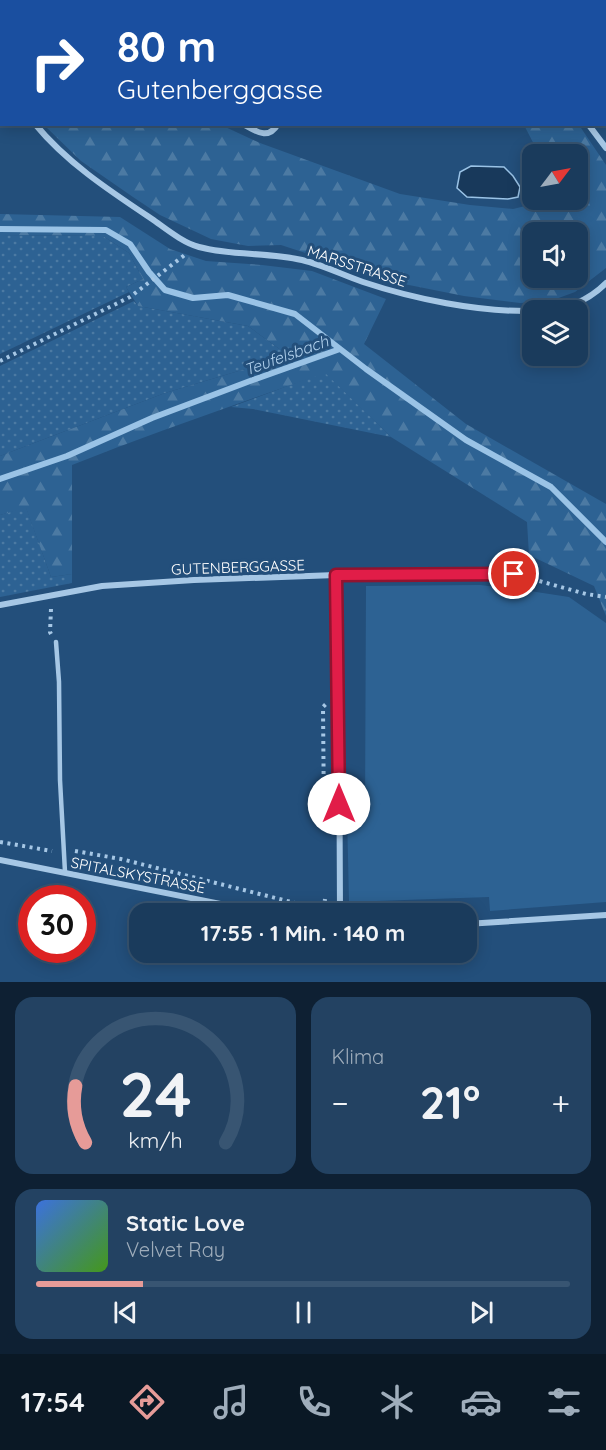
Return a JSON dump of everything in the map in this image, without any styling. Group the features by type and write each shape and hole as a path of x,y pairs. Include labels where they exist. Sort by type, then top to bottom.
{"street":[{"name":"MARSSTRASSE","path":"37,126 46,138 105,188 195,246 220,252 303,260 406,296 486,309 522,311"},
{"path":"247,126 269,134 277,126"},
{"path":"590,126 606,148"},
{"path":"582,300 606,283"},
{"name":"GUTENBERGGASSE","path":"0,606 102,586 194,580 336,575 514,574"},
{"path":"336,575 340,903"},
{"name":"SPITALSKYSTRASSE","path":"0,861 217,903"},
{"path":"477,923 606,915"}],"lane":[{"path":"56,642 65,872"}],"path":[{"path":"0,361 130,297 195,246"},
{"path":"514,574 586,594 606,597"},
{"path":"51,596 50,632 56,642"},
{"path":"324,819 322,707 339,694"},
{"path":"0,842 64,853 76,850 121,859 319,909 324,907 326,899"}],"green space":[{"path":"45,126 223,126 260,143 400,194 470,205 513,209 522,207 522,210 588,210 588,144 534,144 525,126 580,126 606,165 606,268 588,282 588,222 522,222 522,288 580,288 553,300 522,300 520,303 464,296 394,282 281,245 248,246 211,239 160,215 81,161"},
{"path":"0,214 120,217 170,249 206,261 312,271 386,299 364,344 466,424 606,504 606,616 594,586 529,555 527,522 391,437 325,373 72,465 72,574 51,577 26,508 0,515 0,456 165,393 289,356 248,326 138,306 126,287 143,279 129,253 103,236 0,235"},
{"path":"0,235 103,236 129,253 143,279 126,287 129,292 0,354"},
{"path":"134,301 138,306 248,326 289,356 165,393 0,456 0,366"},
{"path":"325,372 391,437 253,409 231,407"},
{"path":"26,507 51,577 72,574 72,583 0,597 0,515"},
{"path":"480,585 569,597 606,623 606,902 490,911 489,897 349,902 347,813 365,813 366,586"}],"shaded area":[{"path":"471,166 504,167 520,187 518,197 508,199 467,197 457,188 460,172"}],"waterway":[{"path":"0,229 106,230 130,244 149,272 165,290 193,298 228,295 295,314 366,369 466,440 551,487 606,542"},
{"name":"Teufelsbach","path":"0,479 67,456 152,418 340,349"}],"route":[{"path":"339,804 336,575 514,574"}]}
